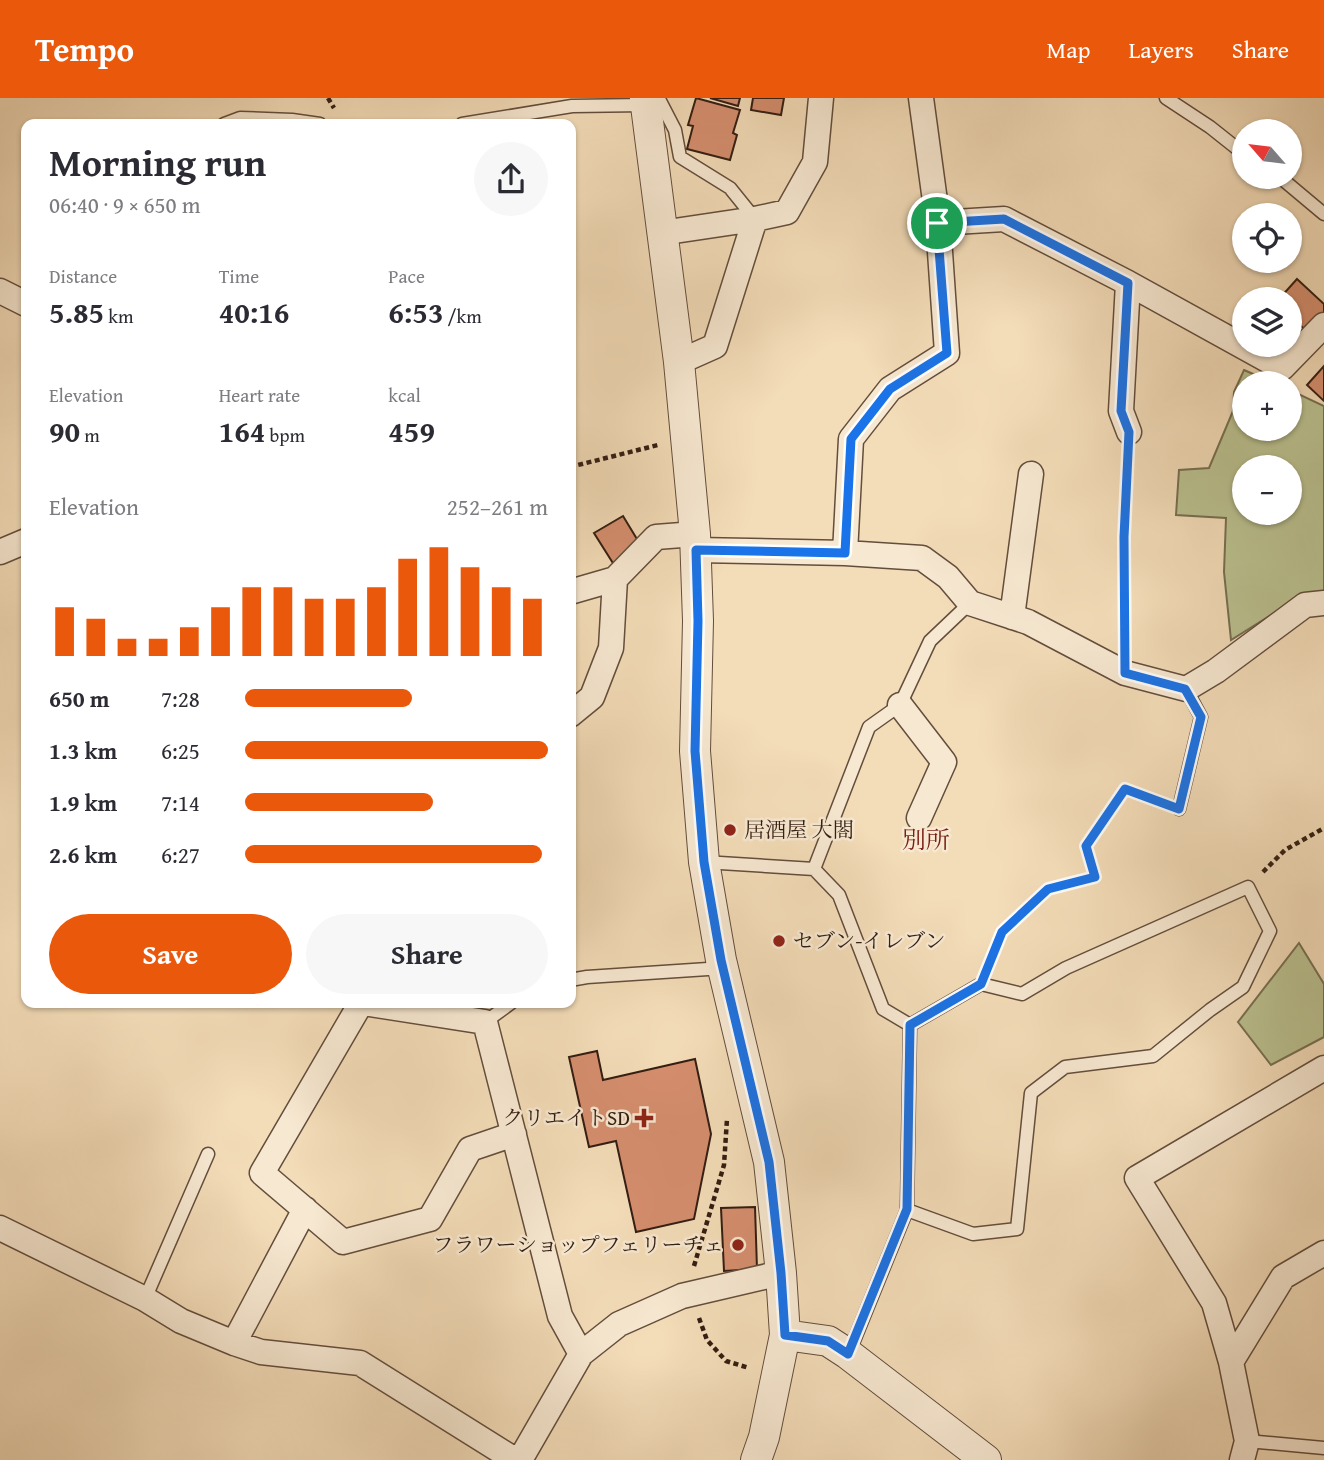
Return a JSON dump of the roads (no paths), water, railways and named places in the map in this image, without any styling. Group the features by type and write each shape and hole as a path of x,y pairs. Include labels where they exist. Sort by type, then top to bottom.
{"street":[{"path":"661,233 787,212 815,162 821,98"},
{"path":"845,553 851,439 890,389 947,353 937,223 921,98"},
{"path":"652,103 661,233 679,362 695,542 698,621 695,751 704,862 723,968 769,1162 781,1273 785,1335 757,1460"},
{"path":"679,362 715,346 755,219"},
{"path":"937,223 1004,219 1128,283 1282,368 1324,326"},
{"path":"1128,283 1121,411 1129,432"},
{"path":"0,290 21,301"},
{"path":"1012,617 1031,474"},
{"path":"576,590 615,579 656,537 922,558 948,577 970,603 1028,622 1125,673 1185,689 1216,671 1305,605 1324,603"},
{"path":"0,552 21,543"},
{"path":"576,710 592,697 611,648 615,579"},
{"path":"900,705 944,762 919,818"},
{"path":"359,1008 262,1172 343,1242 430,1219 470,1149 514,1134"},
{"path":"394,1008 485,1022 560,1316 581,1354"},
{"path":"1244,1451 1231,1362 1214,1303 1137,1178 1324,1068"},
{"path":"234,1343 305,1209"},
{"path":"0,1228 145,1299 181,1321 234,1343 261,1352 360,1363 526,1457 581,1354 619,1324 682,1296 781,1273"},
{"path":"1231,1362 1283,1277 1324,1253"},
{"path":"785,1335 828,1341 986,1460"}],"lane":[{"path":"1166,98 1232,144"},
{"path":"487,119 570,102 652,103 675,130 680,157 730,188 755,219"},
{"path":"237,119 266,119"},
{"path":"1294,189 1324,214"},
{"path":"814,869 869,727 900,705 930,640 970,603"},
{"path":"1179,809 1201,717 1185,689"},
{"path":"704,862 814,869 839,895 883,1009 910,1025"},
{"path":"907,1209 973,1234 1017,1228 1031,1093 1065,1067 1153,1056 1243,987 1270,931 1248,887 1066,968 1022,994 981,984 910,1025"},
{"path":"576,979 723,968"},
{"path":"485,1022 504,1008"},
{"path":"848,1354 907,1209 910,1025"},
{"path":"145,1299 208,1154"},
{"path":"1244,1451 1324,1448"}],"place":[{"name":"居酒屋 大閤","path":"730,830"},
{"name":"セブン-イレブン","path":"779,941"},
{"name":"クリエイトSD","path":"644,1118"},
{"name":"フラワーショップフェリーチェ","path":"738,1245"}],"district":[{"name":"別所","path":"926,840"}]}
